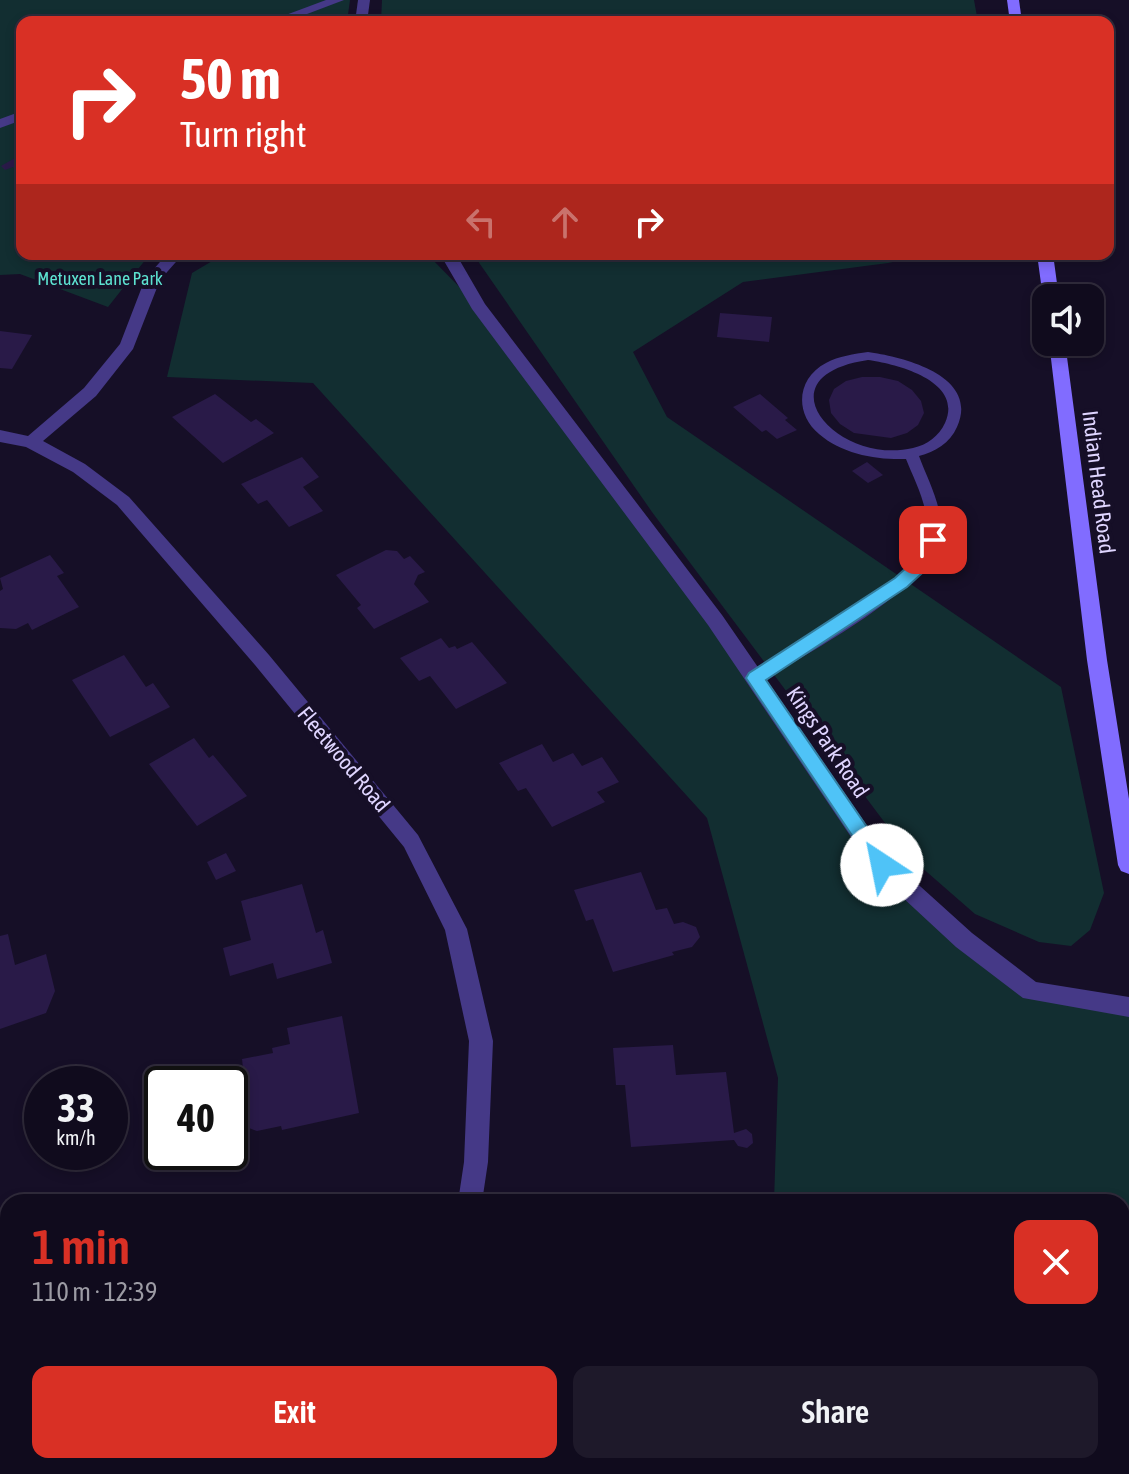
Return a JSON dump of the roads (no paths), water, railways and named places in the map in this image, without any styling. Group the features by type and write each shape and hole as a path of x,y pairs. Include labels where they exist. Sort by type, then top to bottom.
{"main road":[{"path":"1046,260 1049,284"},
{"name":"Indian Head Road","path":"1059,356 1097,660 1129,865"}],"street":[{"path":"291,16 338,0"},
{"path":"31,442 90,392 127,345 153,279 170,260"},
{"name":"Kings Park Road","path":"451,260 478,306 715,620 882,865 964,940 1031,991 1129,1007"},
{"name":"Fleetwood Road","path":"0,436 31,442 79,468 123,501 262,660 411,841 456,929 481,1041 476,1162 471,1194"}],"lane":[{"path":"868,356 903,361 933,375 947,388 954,404 954,420 939,440 911,453 886,455 860,451 837,441 819,428 808,412 806,395 813,380 836,364 868,356"},
{"path":"755,678 901,583 925,561 933,540 930,511 911,453"}],"park label":[{"name":"Metuxen Lane Park","path":"100,278"}]}
